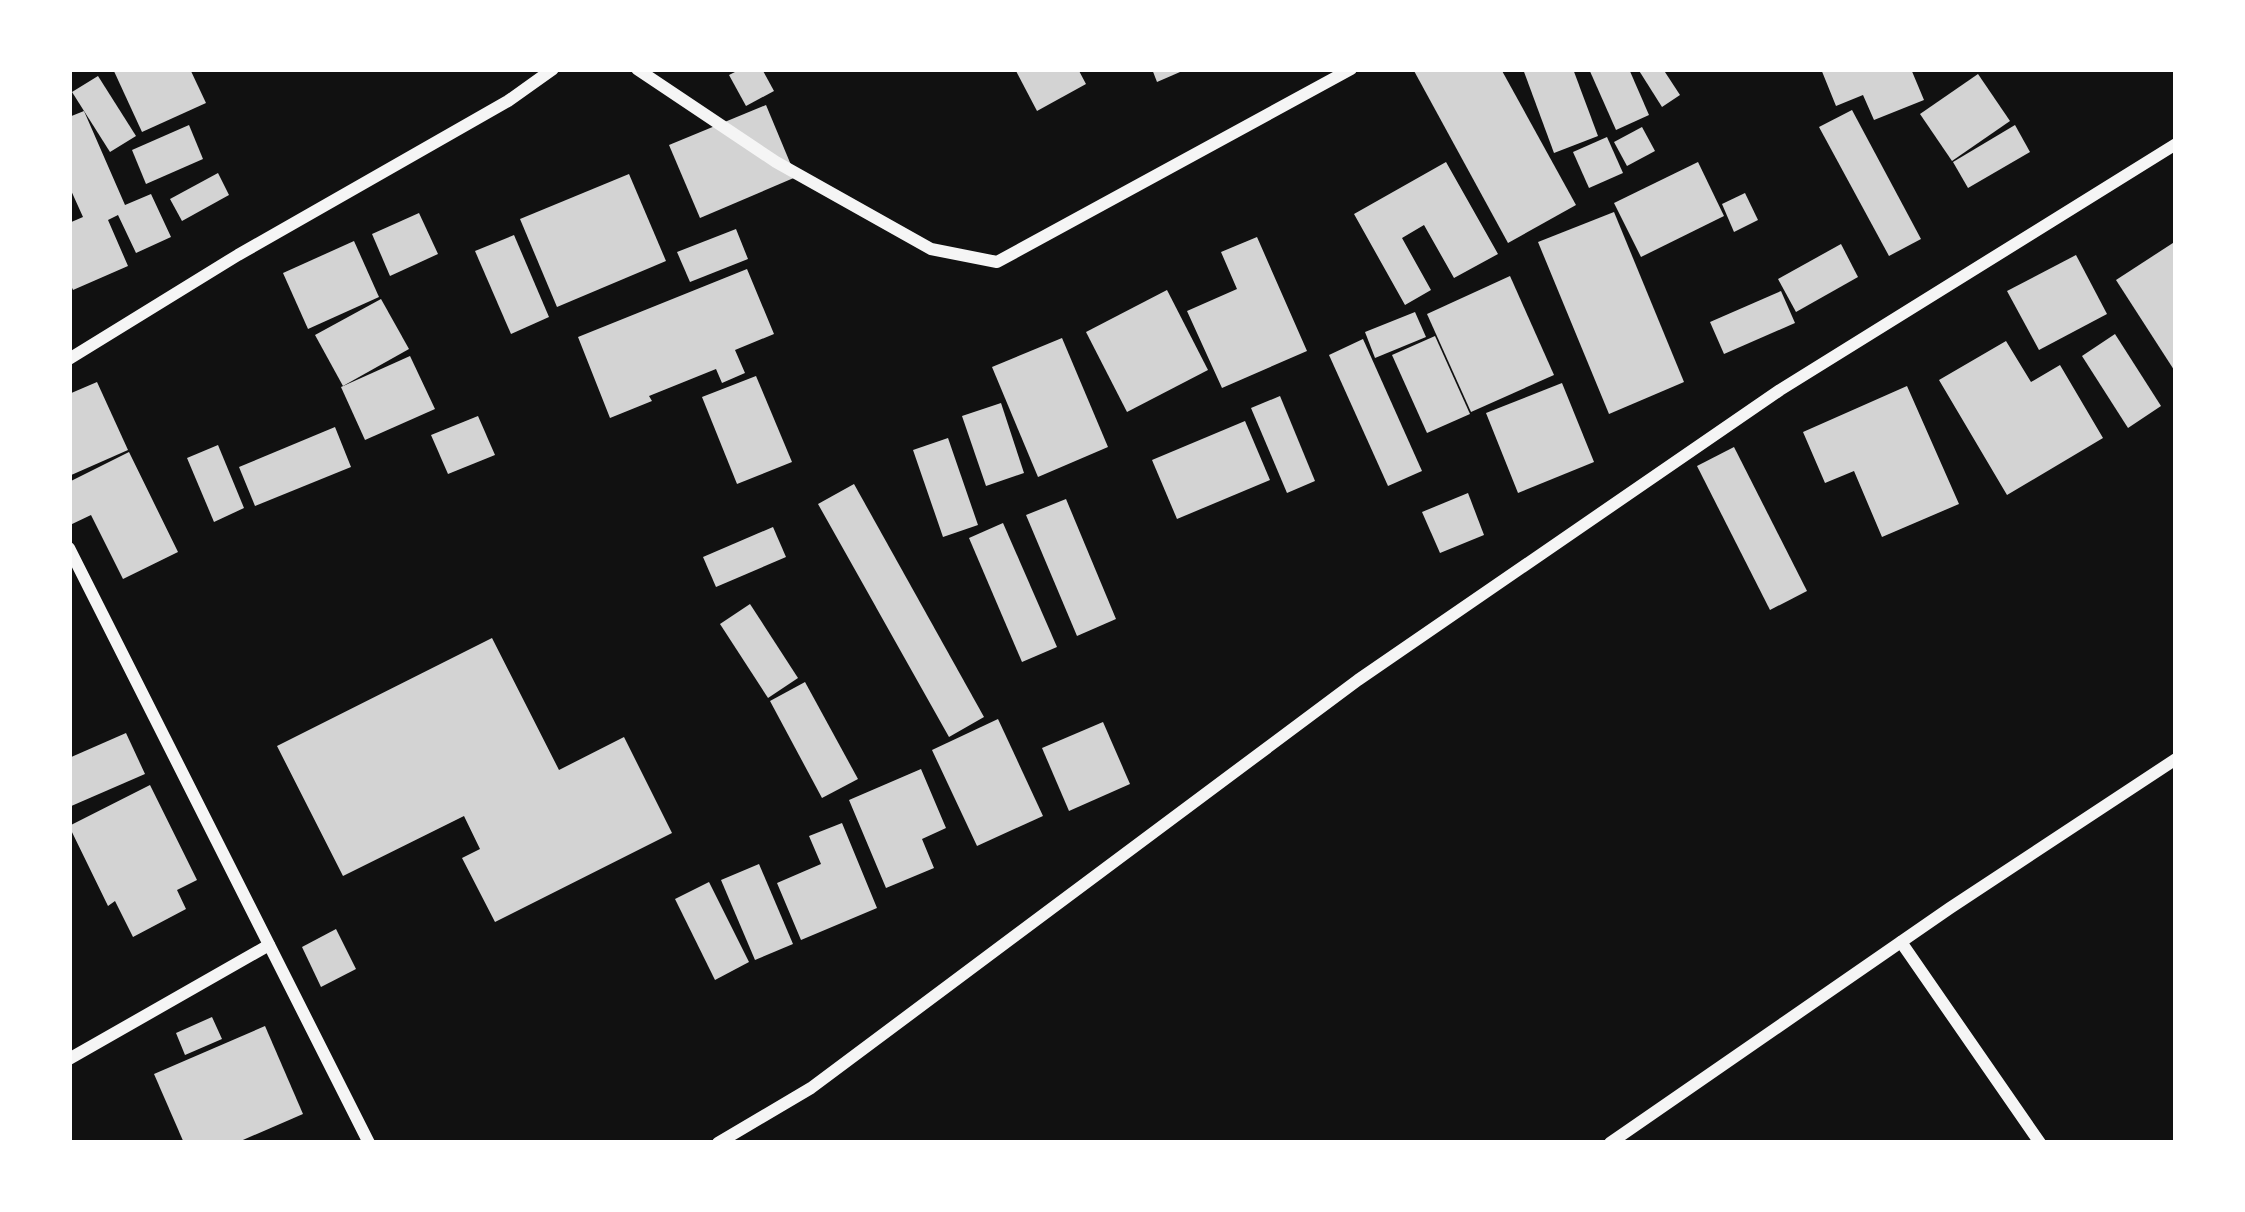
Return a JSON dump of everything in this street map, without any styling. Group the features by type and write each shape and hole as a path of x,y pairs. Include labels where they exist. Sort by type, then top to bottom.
{"street":[{"path":"69,359 238,254 508,101 553,69"},
{"path":"637,69 776,162 931,249 997,262 1351,69"},
{"path":"718,1143 811,1088 1358,680 1723,429 2176,145"},
{"path":"69,548 369,1143"},
{"path":"1610,1143 2176,759"},
{"path":"1900,942 2040,1143"},
{"path":"69,1059 269,945"}],"building":[{"path":"113,69 190,69 206,103 142,132"},
{"path":"741,69 762,69 774,91 746,106 729,75"},
{"path":"1015,69 1078,69 1086,84 1037,111"},
{"path":"1152,69 1187,69 1157,82"},
{"path":"1413,69 1501,69 1576,205 1508,243"},
{"path":"1523,69 1573,69 1598,136 1554,153"},
{"path":"1589,69 1629,69 1649,115 1616,130"},
{"path":"1638,69 1663,69 1680,95 1662,107"},
{"path":"1821,69 1911,69 1924,100 1874,120 1863,95 1836,106"},
{"path":"1978,74 2010,121 1952,161 1920,114"},
{"path":"98,76 136,136 110,152 72,92"},
{"path":"766,105 796,177 700,218 669,145"},
{"path":"1852,110 1921,239 1889,256 1819,127"},
{"path":"84,111 125,205 151,194 171,237 136,253 118,215 108,220 128,266 73,290 69,223 83,217 69,186 69,117"},
{"path":"189,125 203,159 146,184 132,150"},
{"path":"2015,125 2030,152 1968,188 1953,162"},
{"path":"1642,127 1655,151 1627,166 1614,142"},
{"path":"1607,137 1623,173 1589,188 1573,152"},
{"path":"1446,162 1498,254 1454,278 1424,225 1402,238 1431,290 1405,305 1354,214"},
{"path":"1698,162 1724,216 1641,257 1614,203"},
{"path":"218,173 229,195 182,221 170,199"},
{"path":"629,174 666,261 557,307 520,219"},
{"path":"1745,193 1758,220 1734,232 1722,204"},
{"path":"1614,212 1684,382 1609,414 1538,242"},
{"path":"419,213 438,254 390,276 372,234"},
{"path":"736,229 748,259 690,282 677,252"},
{"path":"514,235 549,317 511,334 475,251"},
{"path":"1257,237 1307,351 1222,388 1187,311 1237,289 1221,252"},
{"path":"354,241 379,297 308,329 283,273"},
{"path":"2176,241 2176,373 2116,280"},
{"path":"1841,244 1858,277 1796,312 1778,279"},
{"path":"2076,255 2107,314 2039,350 2007,291"},
{"path":"747,269 774,334 735,350 745,373 722,383 716,369 649,396 652,401 610,418 578,337"},
{"path":"1510,276 1554,375 1471,412 1427,314"},
{"path":"1167,290 1208,370 1127,412 1086,332"},
{"path":"1781,291 1795,323 1724,354 1710,322"},
{"path":"381,299 409,349 343,386 315,335"},
{"path":"1415,312 1426,337 1375,358 1365,332"},
{"path":"2115,334 2161,406 2128,428 2082,356"},
{"path":"1435,336 1470,414 1427,433 1392,355"},
{"path":"1062,338 1108,447 1038,477 992,367"},
{"path":"1363,339 1422,471 1388,486 1329,355"},
{"path":"2006,341 2031,382 2060,365 2103,438 2007,495 1939,380"},
{"path":"410,356 435,409 365,440 341,387"},
{"path":"756,376 792,462 737,484 702,397"},
{"path":"97,382 128,450 69,476 69,394"},
{"path":"1562,383 1594,462 1518,493 1486,413"},
{"path":"1907,386 1959,504 1882,537 1854,471 1825,483 1803,432"},
{"path":"1280,396 1315,481 1287,493 1251,408"},
{"path":"1001,403 1024,473 986,486 962,416"},
{"path":"478,416 495,455 448,474 431,435"},
{"path":"1245,421 1270,480 1177,519 1152,460"},
{"path":"335,427 351,467 255,506 239,467"},
{"path":"948,438 978,525 943,537 913,450"},
{"path":"218,445 244,508 214,522 187,458"},
{"path":"1734,447 1807,591 1770,610 1697,466"},
{"path":"129,452 178,552 123,579 91,515 70,525 69,482"},
{"path":"854,484 984,717 949,737 818,504"},
{"path":"1468,493 1484,535 1440,553 1422,512"},
{"path":"1066,499 1116,619 1077,636 1026,515"},
{"path":"1003,523 1057,647 1022,662 969,538"},
{"path":"773,527 786,557 716,587 703,557"},
{"path":"750,604 798,678 768,698 720,624"},
{"path":"492,638 559,770 624,737 672,833 495,922 462,858 480,849 464,816 343,876 277,746"},
{"path":"805,682 858,779 822,798 770,701"},
{"path":"998,719 1043,816 977,846 932,750"},
{"path":"1103,722 1130,784 1069,811 1042,748"},
{"path":"126,733 145,774 69,807 69,758"},
{"path":"921,769 946,828 922,839 934,868 886,888 849,800"},
{"path":"150,785 197,880 177,890 186,909 133,937 115,901 108,906 69,826"},
{"path":"842,823 877,908 801,940 777,883 821,864 809,836"},
{"path":"759,864 793,944 755,960 721,880"},
{"path":"709,882 749,962 715,980 675,899"},
{"path":"336,929 356,969 321,987 302,947"},
{"path":"212,1017 222,1039 185,1055 176,1033"},
{"path":"265,1026 303,1114 236,1143 184,1143 154,1074"}]}
